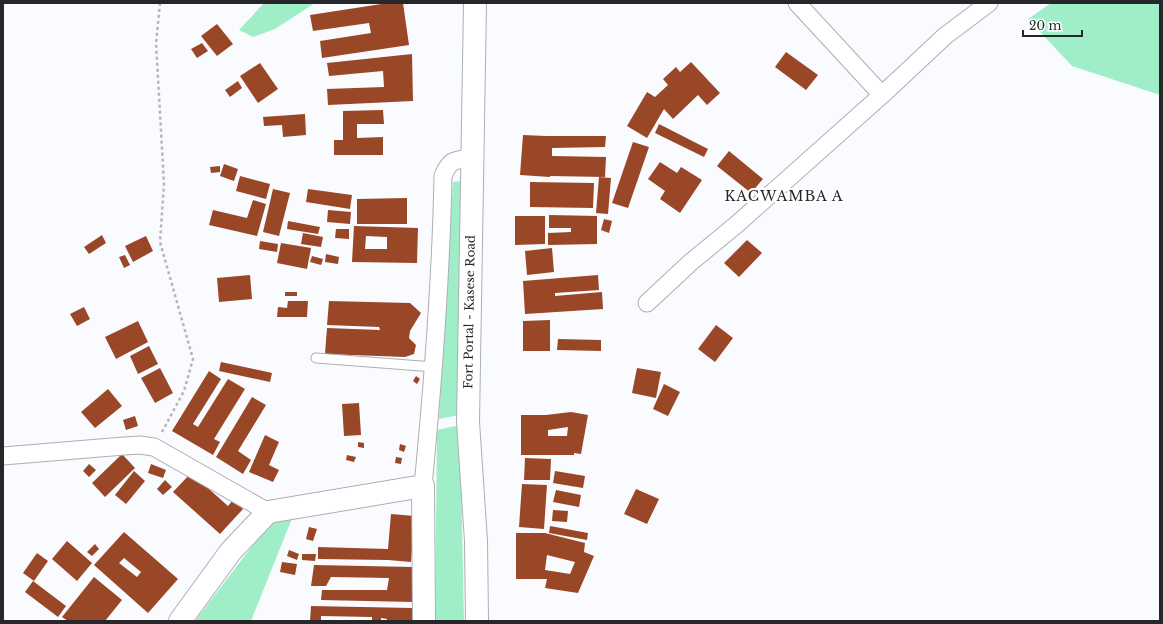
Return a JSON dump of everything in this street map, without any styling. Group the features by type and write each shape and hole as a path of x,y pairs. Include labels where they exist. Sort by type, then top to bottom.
{"main road":[{"name":"Fort Portal - Kasese Road","path":"475,3 468,422 476,541 477,621"},
{"path":"180,621 231,551 268,512 423,486 424,621"}],"street":[{"path":"797,3 882,95"},
{"path":"646,303 882,95 945,36 989,3"},
{"path":"423,486 434,367 442,248 443,176 448,165 454,160 472,158"},
{"path":"3,456 140,445 154,447 268,512"}],"lane":[{"path":"316,358 434,367"}],"path":[{"path":"154,447 184,391 193,360 160,242 164,184 156,43 160,3"}],"green space":[{"path":"264,3 315,3 275,29 253,37 239,30"},
{"path":"1051,3 1160,3 1160,95 1072,66 1028,19"},
{"path":"461,181 459,415 439,419 453,182"},
{"path":"460,425 464,621 435,621 437,430"},
{"path":"293,516 251,621 195,621 262,533 275,521"}],"building":[{"path":"388,3 403,3 409,45 322,58 320,41 371,33 369,23 313,31 310,15"},
{"path":"217,24 233,44 217,56 201,36"},
{"path":"202,43 208,51 197,58 191,49"},
{"path":"786,52 818,75 806,90 775,67"},
{"path":"412,54 413,101 328,105 327,89 384,87 383,71 329,76 327,63"},
{"path":"691,62 720,93 707,105 698,95 673,119 664,109 647,138 627,126 647,92 655,97 668,85 663,79 676,67 680,72"},
{"path":"260,63 278,89 258,103 240,76"},
{"path":"238,81 242,88 230,97 225,90"},
{"path":"383,110 384,124 357,124 357,138 383,137 383,155 334,155 334,140 343,140 343,111"},
{"path":"305,114 306,135 283,137 282,125 264,126 263,117"},
{"path":"659,124 708,149 704,157 655,133"},
{"path":"523,135 606,136 605,147 552,148 552,156 606,157 605,177 550,177 520,175"},
{"path":"633,142 649,147 628,208 612,203"},
{"path":"729,151 763,179 751,193 717,166"},
{"path":"660,162 677,173 681,167 702,180 680,213 660,199 665,191 648,179"},
{"path":"224,164 238,169 234,181 220,176"},
{"path":"220,166 220,172 211,173 210,167"},
{"path":"240,176 270,184 266,199 236,191"},
{"path":"599,177 611,178 608,214 596,213"},
{"path":"530,182 594,183 593,208 530,207"},
{"path":"273,189 290,193 279,236 263,232"},
{"path":"308,189 352,195 350,209 306,202"},
{"path":"407,198 407,224 357,224 357,199"},
{"path":"253,200 266,204 257,236 209,225 213,210 247,218"},
{"path":"328,210 351,212 350,224 327,222"},
{"path":"549,215 597,216 597,244 548,245 548,233 571,232 571,228 549,228"},
{"path":"515,216 545,216 545,244 515,245"},
{"path":"604,219 612,221 609,233 601,230"},
{"path":"288,221 320,227 318,234 287,229"},
{"path":"354,226 418,228 417,263 352,262","holes":["366,236 387,237 387,249 365,249"]},
{"path":"336,229 349,229 349,239 335,238"},
{"path":"303,233 323,237 321,247 301,244"},
{"path":"102,235 106,243 89,254 84,247"},
{"path":"146,236 153,251 133,262 125,246"},
{"path":"747,240 762,253 739,277 724,263"},
{"path":"260,241 278,244 277,252 259,249"},
{"path":"281,243 311,248 307,269 277,263"},
{"path":"552,248 554,272 527,275 525,251"},
{"path":"326,254 339,257 338,264 325,262"},
{"path":"125,255 130,265 124,268 119,257"},
{"path":"312,256 323,259 321,265 310,262"},
{"path":"250,275 252,299 219,302 217,278"},
{"path":"598,275 599,290 555,293 555,296 602,292 603,309 525,314 523,281"},
{"path":"285,292 297,292 297,296 285,296"},
{"path":"288,301 308,301 307,317 277,317 278,307 287,308"},
{"path":"329,301 410,303 421,313 410,331 409,338 416,345 414,354 405,357 325,354 327,328 380,330 379,327 327,325"},
{"path":"84,307 90,319 77,326 70,314"},
{"path":"550,320 550,351 523,351 523,321"},
{"path":"138,321 148,342 116,359 105,337"},
{"path":"716,325 733,338 715,362 698,349"},
{"path":"558,339 601,340 601,351 557,350"},
{"path":"149,346 158,364 138,374 130,356"},
{"path":"221,362 272,373 270,382 219,371"},
{"path":"160,368 173,393 155,403 141,378"},
{"path":"637,368 661,372 656,398 632,393"},
{"path":"209,371 221,379 193,424 198,427 228,379 245,389 214,439 220,442 213,455 172,431"},
{"path":"416,376 420,379 417,384 413,381"},
{"path":"664,384 680,392 668,416 653,409"},
{"path":"108,389 122,406 95,428 81,412"},
{"path":"252,397 266,405 238,451 251,460 243,474 216,457"},
{"path":"359,403 361,435 344,436 342,404"},
{"path":"571,412 588,415 581,454 521,455 521,415 546,415","holes":["568,427 567,436 548,436 548,430"]},
{"path":"135,416 138,426 126,430 123,420"},
{"path":"265,435 279,442 269,465 279,470 273,482 249,472"},
{"path":"358,442 364,443 364,448 358,447"},
{"path":"400,444 406,446 404,452 399,450"},
{"path":"122,454 135,468 105,497 92,483"},
{"path":"347,455 356,457 354,462 346,460"},
{"path":"396,457 402,458 401,464 395,463"},
{"path":"525,458 551,459 550,480 524,480"},
{"path":"89,464 96,470 89,477 83,471"},
{"path":"151,464 166,470 163,478 148,473"},
{"path":"134,471 145,481 126,504 115,495"},
{"path":"555,471 585,476 583,488 553,483"},
{"path":"191,473 228,506 233,500 243,509 220,534 173,492"},
{"path":"165,480 172,487 163,495 157,489"},
{"path":"522,484 547,485 544,529 519,527"},
{"path":"636,489 659,499 647,524 624,514"},
{"path":"556,490 581,495 579,507 553,502"},
{"path":"553,510 568,511 567,522 552,521"},
{"path":"391,514 415,516 411,562 388,560 318,559 318,547 388,549"},
{"path":"550,526 588,533 587,540 549,533"},
{"path":"309,527 317,529 313,541 306,539"},
{"path":"124,532 178,579 148,613 94,565","holes":["124,558 141,572 137,577 119,563"]},
{"path":"516,533 545,533 585,543 584,552 594,556 578,593 545,588 547,579 516,579","holes":["547,555 575,562 570,574 545,570"]},
{"path":"67,541 92,563 77,581 52,559"},
{"path":"95,544 99,549 92,556 87,552"},
{"path":"289,550 299,554 297,560 287,556"},
{"path":"37,553 48,561 34,581 23,573"},
{"path":"302,554 316,554 315,561 302,560"},
{"path":"282,562 297,564 295,575 280,572"},
{"path":"314,565 414,567 413,602 321,600 322,590 387,590 389,578 331,577 326,586 311,586"},
{"path":"94,577 122,600 105,621 68,621 62,617"},
{"path":"33,581 66,606 58,617 25,592"},
{"path":"311,606 413,608 413,621 387,621 387,619 381,618 381,621 372,621 372,617 321,616 321,621 310,621"}],"district":[{"name":"KACWAMBA A","path":"784,196"}]}
